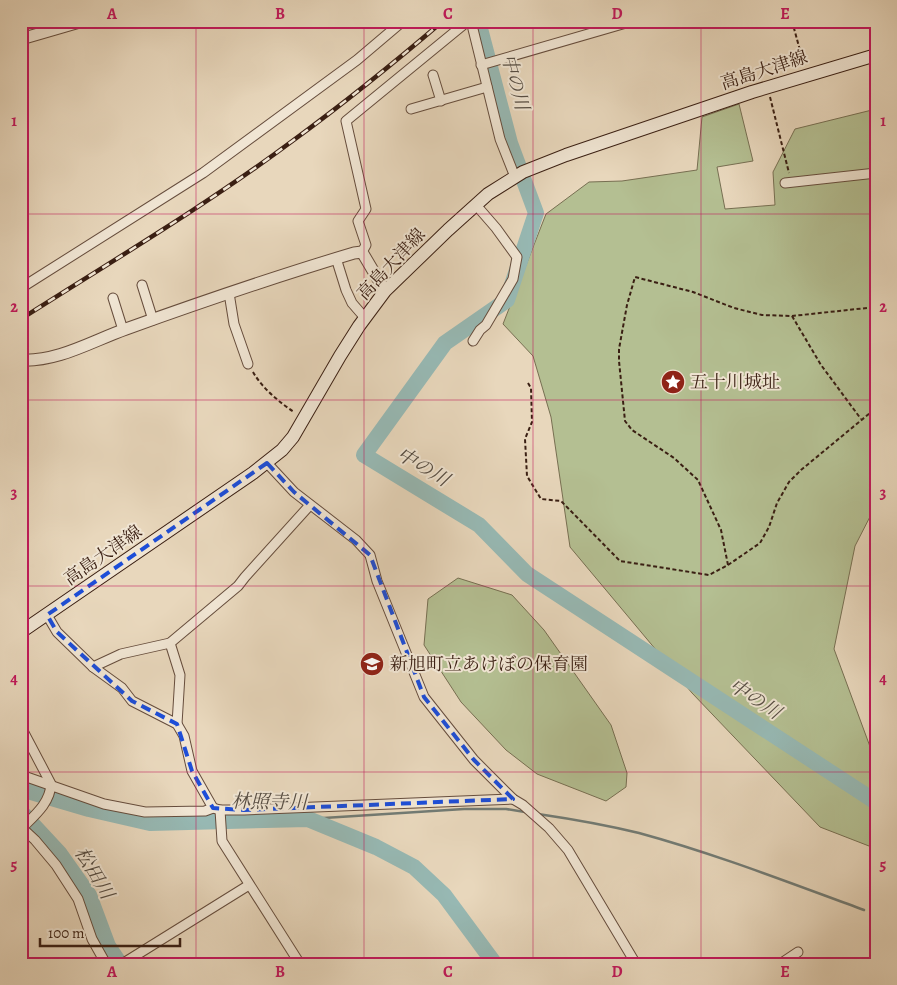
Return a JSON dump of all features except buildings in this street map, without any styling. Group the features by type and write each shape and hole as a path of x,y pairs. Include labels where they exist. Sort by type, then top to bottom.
{"main road":[{"name":"高島大津線","path":"21,632 267,463 282,450 293,438 340,356 385,290 476,205 519,175 575,152 767,87 876,55"}],"street":[{"path":"21,39 83,21"},
{"path":"21,288 203,172 357,60 403,21"},
{"path":"21,360 37,361 58,356 124,330 229,293 336,258 362,252 366,245 358,222 366,209 346,121 470,21 500,139 519,175"},
{"path":"481,65 633,21"},
{"path":"433,74 441,101"},
{"path":"411,109 486,87"},
{"path":"788,183 876,173"},
{"path":"474,341 480,330 486,325 512,279 517,257 476,205"},
{"path":"362,252 385,290"},
{"path":"336,258 352,303 365,318"},
{"path":"142,285 153,320"},
{"path":"229,293 234,324 248,364"},
{"path":"113,298 124,330"},
{"path":"267,463 294,492 356,540 370,555 377,582 424,697 474,760 513,799 523,805 535,818 549,828 568,850 636,964"},
{"path":"93,667 121,654 170,643 238,586 310,505"},
{"path":"47,615 57,632 93,667 122,688 132,701 177,724 184,736 192,771 216,809 222,841 300,964"},
{"path":"170,643 180,675 177,724"},
{"path":"21,726 51,787 44,806 24,826 56,865 78,899 92,939 106,964"},
{"path":"21,775 104,804 145,812 513,799"},
{"path":"122,964 249,885"},
{"path":"780,964 798,952"}],"path":[{"path":"792,21 806,75"},
{"path":"767,87 781,136 788,183"},
{"path":"728,565 721,530 698,480 674,458 632,430 625,421 619,361 627,305 634,277 693,292 734,308 762,315 792,316 876,307"},
{"path":"792,316 821,365 862,419"},
{"path":"248,364 256,378 272,394 285,406 304,418"},
{"path":"528,383 532,422 525,439 526,476 541,499 561,502 620,561 709,576 760,542 769,527 777,503 790,482 801,470 876,408"}],"highlighted area":[{"path":"267,463 294,492 370,555 424,697 474,760 513,799 244,810 213,808 192,771 177,724 132,701 57,632 47,615"}],"green space":[{"path":"739,104 753,161 717,167 725,209 775,205 773,172 795,129 876,109 876,505 855,546 834,649 872,752 876,753 876,844 869,846 820,827 692,693 570,547 551,417 533,356 503,324 546,214 589,182 622,181 697,170 702,117"},
{"path":"458,578 512,595 544,630 611,725 627,773 626,787 606,801 537,774 506,750 461,702 424,645 428,599"}],"waterway":[{"name":"中の川","path":"478,21 510,143 536,213 507,300 445,343 364,455 479,525 527,574 876,802"},
{"name":"林照寺川","path":"21,789 89,809 150,823 308,819 376,847 414,867 444,895 495,964"},
{"path":"308,819 464,809 506,809 525,812"},
{"name":"松田川","path":"21,812 60,854 89,895 108,946 120,964"},
{"path":"538,814 614,827 668,841 753,869 864,910"}],"railway":[{"path":"21,319 158,233 258,166 349,98 443,21"}],"place":[{"name":"五十川城址","path":"673,382"},
{"name":"新旭町立あけぼの保育園","path":"372,664"}]}
